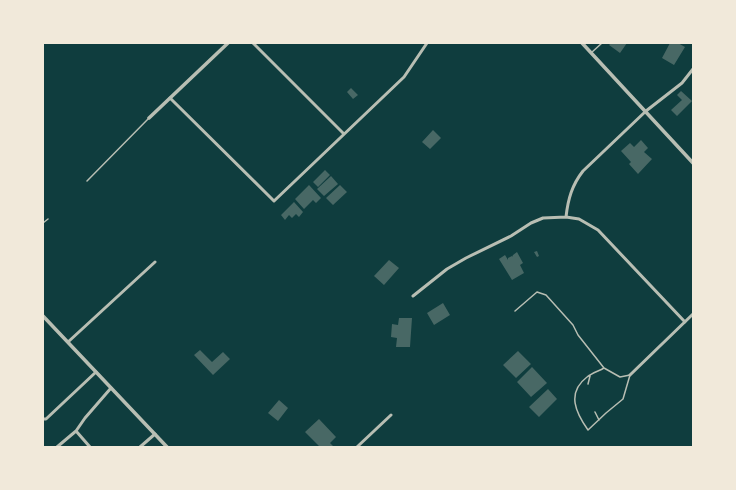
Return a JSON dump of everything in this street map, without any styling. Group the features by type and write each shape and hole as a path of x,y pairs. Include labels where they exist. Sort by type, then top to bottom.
{"street":[{"path":"149,118 228,43"},
{"path":"253,43 344,134"},
{"path":"170,98 274,201 404,77 427,43"},
{"path":"582,43 693,164"},
{"path":"566,217 570,191 583,171 646,111 682,83 693,69"},
{"path":"413,296 447,269 511,236 530,223 543,218 566,217 579,220 598,230 685,322"},
{"path":"68,342 155,262"},
{"path":"630,375 693,314"},
{"path":"43,316 167,447"},
{"path":"43,420 46,419 96,372"},
{"path":"57,447 76,431 84,418 111,388"},
{"path":"357,447 391,414"},
{"path":"76,431 90,447"},
{"path":"140,447 155,434"}],"lane":[{"path":"591,53 602,43"},
{"path":"87,181 149,118"},
{"path":"43,223 48,219"},
{"path":"515,311 536,292 546,295 573,324 578,335 604,368 620,377 630,375 623,399 588,430 579,417 574,401 577,389 587,377 604,368"},
{"path":"588,384 590,376"},
{"path":"595,412 599,420"}],"building":[{"path":"611,43 627,43 620,53 609,45"},
{"path":"670,43 678,43 685,47 674,65 662,58"},
{"path":"351,88 358,95 353,99 347,92"},
{"path":"681,91 692,101 677,116 671,110 682,100 677,95"},
{"path":"433,130 441,138 430,149 422,142"},
{"path":"641,140 648,148 644,152 652,159 638,174 629,164 631,162 621,151 630,143 634,147"},
{"path":"325,170 330,175 318,187 313,182"},
{"path":"331,176 338,184 324,196 317,189"},
{"path":"309,185 321,198 316,203 313,200 304,209 295,199"},
{"path":"340,185 347,192 333,205 326,198"},
{"path":"294,202 303,212 299,217 296,214 292,218 289,215 285,220 281,215"},
{"path":"537,251 539,256 537,257 534,252"},
{"path":"517,252 523,263 520,265 524,273 512,280 499,259 505,255 508,260 508,258 512,257"},
{"path":"389,260 399,268 384,285 374,276"},
{"path":"443,303 450,315 434,325 427,313"},
{"path":"399,318 412,318 410,347 396,347 397,338 391,337 392,324 398,325"},
{"path":"200,350 212,362 223,352 230,359 213,375 194,355"},
{"path":"518,351 531,364 516,378 503,365"},
{"path":"532,367 547,383 531,397 517,382"},
{"path":"548,389 557,399 539,417 529,407"},
{"path":"279,400 288,408 278,421 268,413"},
{"path":"319,419 336,437 330,443 334,447 320,447 305,432"}]}
